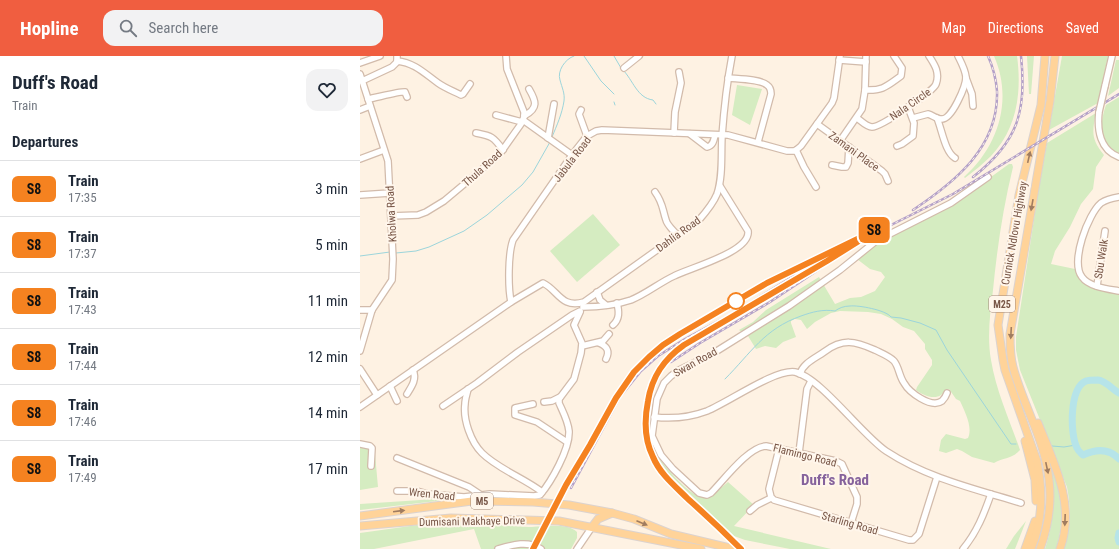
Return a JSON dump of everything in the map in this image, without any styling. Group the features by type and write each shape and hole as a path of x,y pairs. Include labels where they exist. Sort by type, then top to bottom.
{"main road":[{"name":"Curnick Ndlovu Highway","path":"1031,549 1041,510 1041,487 1039,473 1003,360 998,325 1019,195 1041,105 1045,56"},
{"name":"Curnick Ndlovu Highway","path":"1040,549 1049,515 1049,479 1041,446 1013,366 1010,334 1050,101 1055,56"},
{"path":"1050,101 1058,56"},
{"path":"998,325 996,341 1000,366 1026,444 1036,480 1035,515 1031,534 1025,549"},
{"path":"1022,391 1036,418 1057,470 1063,490 1066,519 1063,542 1060,549"},
{"name":"Dumisani Makhaye Drive","path":"360,516 472,501 540,503 581,507 612,513 634,519 671,534 734,549"},
{"path":"581,507 587,510 592,517 592,526"},
{"path":"592,526 598,519 612,513"},
{"name":"Dumisani Makhaye Drive","path":"360,526 464,518 554,520 592,526 701,549"}],"street":[{"path":"360,63 380,56"},
{"path":"506,56 507,69 522,107 523,120"},
{"path":"624,68 639,56"},
{"name":"Dahlia Road","path":"443,406 572,315 597,292 699,220 707,211 713,203 720,186 722,135 728,78 732,56"},
{"path":"865,90 882,89 901,76 902,68 894,56"},
{"name":"Nala Circle","path":"857,118 867,125 874,127 908,107 932,90 936,84 937,70 929,56"},
{"path":"958,56 964,68 972,94 973,106"},
{"path":"1112,56 1099,112 1098,130 1103,144 1107,149 1119,157"},
{"path":"362,81 392,67 397,58 408,62 438,83 461,95 470,84"},
{"path":"816,187 796,150 829,108 834,98 839,58 866,59 863,104 857,118 840,141"},
{"path":"674,133 675,112 681,83 679,72"},
{"name":"Kholwa Road","path":"360,74 389,169 393,260 392,280 372,310 360,351"},
{"path":"913,118 928,114 937,118 945,119 950,114 964,85 966,76"},
{"path":"728,78 766,83 769,86 771,94 758,142"},
{"name":"Thula Road","path":"391,216 410,216 426,212 444,201 499,155 523,120 535,106 535,102 529,89"},
{"path":"368,99 402,91 405,92 407,97"},
{"path":"548,138 554,104"},
{"path":"360,110 370,106"},
{"path":"897,146 913,136 913,118 908,107"},
{"path":"581,110 579,114 587,136"},
{"path":"496,115 523,120 572,155"},
{"path":"937,118 947,149 951,156 955,158"},
{"name":"Zamani Place","path":"817,124 882,171 888,181"},
{"name":"Jabula Road","path":"511,302 509,290 510,251 513,240 572,155 587,136 596,131 722,135 738,137 787,151 796,150"},
{"path":"476,133 488,136 496,141 503,150"},
{"path":"690,134 706,147 711,145 715,135"},
{"path":"832,165 846,167 848,163 849,147"},
{"path":"360,159 384,150"},
{"name":"Swan Road","path":"654,417 657,399 671,376 712,354 789,306 840,270 876,241 951,202 988,176"},
{"path":"360,407 511,302 543,283 557,296 567,302 582,307 617,303 631,300 674,276 711,262 742,245 748,237 748,230 720,186"},
{"path":"655,192 662,204 666,220 678,235"},
{"path":"360,195 390,193"},
{"path":"1119,198 1105,201 1098,206 1084,232 1080,243 1077,263 1079,272 1086,282 1119,291"},
{"name":"Sbu Walk","path":"1097,286 1105,231"},
{"path":"597,292 600,300 606,305"},
{"path":"613,325 619,314 617,303"},
{"path":"544,402 552,401 560,397 574,379 582,346 574,325 582,307"},
{"path":"360,310 372,310"},
{"path":"582,346 599,343 605,340 609,334"},
{"path":"800,374 805,365 832,346 844,342 852,342 863,345 894,360 904,383 914,394 921,398 936,403 942,401 947,393"},
{"path":"599,343 606,347 609,352 606,359"},
{"path":"360,368 377,395"},
{"path":"407,394 414,388 415,377 413,370"},
{"path":"654,417 672,418 706,411 778,374 794,372 811,381 885,450 912,467 937,477 1021,503"},
{"path":"799,453 807,390 811,381"},
{"path":"390,386 397,401"},
{"path":"468,389 465,404 466,419 468,428 478,449 482,454 541,493 556,472 569,436 568,425 559,402 560,397"},
{"path":"533,404 515,408 515,415 537,422 567,442"},
{"name":"Flamingo Road","path":"654,417 652,436 661,455 684,480 703,495 711,493 753,450 758,447 766,446 836,461 844,466 857,497 857,504 851,523"},
{"path":"360,444 370,446 372,448 371,466"},
{"path":"750,511 757,505 771,498 769,489 779,449"},
{"path":"397,458 469,487 481,495"},
{"name":"Starling Road","path":"771,498 851,523 913,540 919,534 937,477"},
{"name":"Wren Road","path":"397,491 417,491 428,494 464,497 498,494 534,496 541,493"},
{"path":"963,549 977,529 991,494"},
{"path":"577,549 592,526"},
{"path":"498,549 528,544 535,545 541,549"}],"green space":[{"path":"994,56 1017,56 1019,83 1016,109 1007,134 1000,145 988,159 965,178 964,177 976,165 986,151 994,136 999,121 1002,105 1002,89 1000,72"},
{"path":"1027,56 1034,56 1031,94 1029,94"},
{"path":"1062,56 1108,56 1098,103 1049,130"},
{"path":"1116,60 1119,60 1119,88 1108,96"},
{"path":"737,85 762,89 750,125 732,115"},
{"path":"1119,97 1119,154 1112,149 1104,138 1102,132 1102,119 1106,105"},
{"path":"1096,113 1093,130 1095,140 1104,155 1096,167 1093,189 1081,204 1070,227 1055,251 1051,264 1075,269 1082,281 1092,288 1119,294 1119,549 1063,549 1068,534 1070,518 1067,487 1020,370 1016,350 1016,337 1047,143"},
{"path":"1009,164 1012,164 1013,167 998,244 990,317 989,343 996,383 1020,450 1014,455 994,463 972,457 957,449 946,453 939,451 941,440 946,434 965,439 968,438 970,429 966,415 960,401 956,399 949,389 941,395 935,397 921,394 916,390 932,365 932,360 925,349 925,344 914,331 903,327 892,319 881,314 840,311 831,313 815,322 807,329 801,320 795,319 791,321 791,323 796,337 783,342 776,348 765,346 756,349 748,336 739,330 753,322 766,310 819,277 835,304 850,298 861,297 875,291 885,277 881,272 870,269 853,256 977,187"},
{"path":"593,214 620,245 577,282 550,251"},
{"path":"360,447 369,447 375,454 378,487 360,490"},
{"path":"655,454 679,482 694,494 709,498 728,482 754,505 734,526 831,549 790,549 745,540 734,536 669,474"},
{"path":"1050,465 1058,486 1061,507 1061,528 1056,549 1045,549 1053,507 1053,486"},
{"path":"454,499 360,510 360,504"},
{"path":"1026,521 1015,549 1006,549 1014,536"},
{"path":"439,522 471,522 522,527 561,526 573,529 577,532 577,538 571,549 481,549 474,529 374,549 360,549 360,533"}],"waterway":[{"path":"552,137 561,115 564,101 564,93 559,77 561,69 562,66 574,56"},
{"path":"584,56 601,81 614,94"},
{"path":"614,56 621,68"},
{"path":"623,70 639,92 648,99 653,100 656,104"},
{"path":"396,253 416,251 429,247 464,231 487,215 522,185 533,172 550,142"},
{"path":"360,256 390,252"},
{"path":"725,379 759,343 788,321 813,312 826,310 835,311 846,306 872,308 884,312 891,317 920,323 936,330 947,350 1011,444 1016,444"},
{"path":"1119,393 1101,381 1086,381 1080,385 1076,393 1072,412 1073,433 1078,450 1083,455 1097,451 1107,451 1119,459"},
{"path":"1052,446 1064,447 1076,445"},
{"path":"1119,533 1119,542"}],"railway":[{"path":"913,210 959,175 972,161 991,129 996,111 997,91 994,73 988,56"},
{"path":"973,177 1000,151 1010,138 1016,124 1022,93 1023,76 1021,56"},
{"path":"571,488 620,397 641,371 658,356 685,339 735,312 813,264 953,194 1119,94"},
{"path":"671,362 700,343 770,302 842,254"},
{"path":"653,353 680,334 792,270"},
{"path":"682,346 664,363 652,385 646,415 646,436 650,450 660,470 690,501 741,549"}],"train":[{"name":"S8","path":"533,549 566,485 616,398 634,372 655,351 680,334 767,283 878,229 866,235 827,261 684,345 669,356 654,377 648,397 645,426 652,457 667,478 741,549"}],"district":[{"name":"Duff's Road","path":"835,480"}]}
